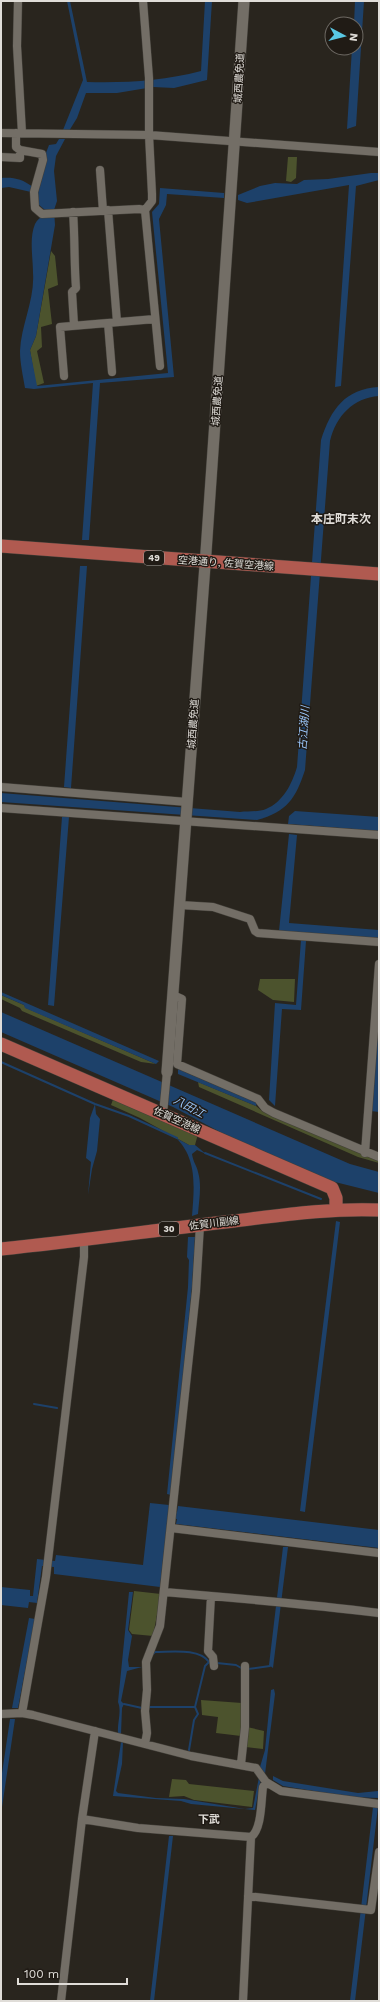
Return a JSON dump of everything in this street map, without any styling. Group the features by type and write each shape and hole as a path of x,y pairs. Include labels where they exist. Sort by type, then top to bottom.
{"main road":[{"name":"空港通り, 佐賀空港線","path":"1,546 379,574"},
{"name":"佐賀空港線","path":"1,1044 332,1188 336,1198 336,1209"},
{"name":"佐賀川副線","path":"1,1250 336,1209 379,1210"}],"street":[{"path":"18,1 17,46 19,133 16,147 20,150 38,152 42,154 43,160 35,189 35,208 42,214 106,210 145,210"},
{"path":"143,1 149,78 149,135 152,194 152,201 145,210 160,366"},
{"name":"城西農免道","path":"186,822 244,1"},
{"path":"1,133 149,135 379,152"},
{"path":"1,157 20,158 20,150"},
{"path":"100,170 106,210 117,322"},
{"path":"73,212 76,240 73,248 76,288 72,292 74,326"},
{"path":"64,376 60,327 155,319"},
{"path":"108,323 112,372"},
{"path":"1,787 188,802"},
{"path":"1,808 379,835"},
{"path":"163,1114 186,822"},
{"path":"180,905 213,907 250,919 255,931 258,933 379,942"},
{"path":"365,1152 379,964"},
{"path":"173,995 182,999 177,1064 258,1099 265,1108 274,1113 379,1158"},
{"path":"144,1744 147,1733 145,1711 147,1690 146,1662 160,1626 196,1291 200,1225"},
{"path":"22,1713 41,1615 84,1257 84,1241"},
{"path":"171,1525 379,1553"},
{"path":"164,1592 255,1601 274,1601 379,1613"},
{"path":"211,1596 208,1651 213,1657 214,1666"},
{"path":"241,1764 245,1727 245,1666"},
{"path":"1,1714 22,1713 191,1756 241,1764 256,1768 266,1782 281,1791 379,1804"},
{"path":"61,2001 82,1818 95,1731"},
{"path":"82,1818 138,1828 251,1837 256,1834 259,1825 263,1787 266,1782"},
{"path":"242,2001 251,1837"},
{"path":"248,1896 373,1911 379,1852"}],"green space":[{"path":"288,157 297,157 296,178 291,182 286,181"},
{"path":"51,251 55,256 58,285 48,289 52,324 41,327 42,347 37,351 44,383 36,386 30,350 36,336"},
{"path":"260,979 295,979 294,1002 273,1000 258,990"},
{"path":"1,995 24,1005 26,1008 156,1064 141,1062 22,1011 20,1008 1,999"},
{"path":"198,1082 256,1106 262,1111 366,1156 379,1160 379,1163 358,1157 199,1087"},
{"path":"115,1094 198,1134 195,1145 189,1145 140,1118 111,1105"},
{"path":"134,1591 161,1594 153,1636 132,1634 129,1630"},
{"path":"201,1700 242,1703 241,1736 216,1733 218,1717 202,1715"},
{"path":"247,1727 264,1731 263,1749 246,1747"},
{"path":"172,1779 186,1780 189,1784 254,1791 252,1807 194,1800 184,1796 169,1797"}],"water":[{"path":"67,1 70,1 87,82 130,82 173,77 201,71 205,1 212,1 207,80 174,88 153,87 117,93 86,93 77,118 69,131 63,130 83,80"},
{"path":"355,1 364,1 363,16 354,16"},
{"path":"352,56 360,56 356,126 347,129"},
{"path":"59,139 65,139 56,156 54,171 57,201 54,210 55,225 36,336 30,350 37,386 168,373 152,212 159,204 160,188 224,193 224,198 167,194 166,205 159,219 174,377 100,383 89,540 82,540 93,383 34,389 25,388 20,351 33,283 32,235 35,224 41,217 44,216 45,210 38,204 31,192 9,187 1,188 1,178 14,178 33,187 49,145 56,144"},
{"path":"379,173 379,180 356,186 341,386 335,387 349,185 247,203 238,200 238,195 260,186 275,183 297,184 304,180 328,179"},
{"name":"古江湖川","path":"379,387 379,396 361,400 341,416 330,441 305,770 294,796 289,802 276,813 257,820 1,802 1,793 240,812 266,809 282,797 292,780 297,767 321,440 335,410 348,396 367,389"},
{"path":"80,566 87,566 71,788 64,787"},
{"path":"295,811 379,817 379,831 288,824 289,816"},
{"path":"62,817 69,817 54,1006 48,1005"},
{"path":"289,834 297,835 289,923 379,930 379,938 279,931"},
{"path":"301,940 306,941 301,1010 282,1009 275,1106 269,1100 275,1003 296,1005"},
{"path":"1,992 159,1061 156,1064 25,1008 24,1005 1,995"},
{"name":"八田江","path":"1,1012 350,1164 379,1172 379,1193 327,1180 222,1133 173,1107 1,1032"},
{"path":"379,1012 379,1112 371,1111"},
{"path":"178,1069 257,1103 256,1106 178,1074"},
{"path":"95,1104 96,1114 100,1119 97,1151 92,1169 88,1195 91,1162 86,1158 90,1118"},
{"path":"176,1138 189,1145 195,1145 206,1154 197,1150 192,1154 199,1177 200,1187 198,1214 192,1216 194,1185 191,1165 183,1146"},
{"path":"336,1221 340,1222 305,1512 300,1511"},
{"path":"188,1237 195,1237 192,1287 171,1495 167,1494 188,1287"},
{"path":"150,1503 169,1505 169,1510 177,1512 178,1506 379,1530 379,1548 176,1524 177,1519 168,1518 160,1587 54,1574 54,1567 42,1566 37,1603 29,1602 28,1608 1,1605 1,1587 30,1590 30,1596 33,1596 37,1559 55,1561 56,1555 143,1565"},
{"path":"283,1547 288,1547 273,1668 269,1665"},
{"path":"129,1592 133,1592 128,1630 132,1636 128,1660 129,1667 142,1667 127,1671 121,1701 124,1704 122,1708 121,1734 118,1733 120,1710 118,1702"},
{"path":"29,1618 35,1619 18,1708 12,1708"},
{"path":"274,1689 275,1694 265,1774 260,1767 265,1750 271,1690"},
{"path":"10,1719 15,1719 1,1814 1,1780"},
{"path":"121,1742 123,1742 122,1764 116,1791 118,1793 156,1798 184,1799 245,1809 253,1808 259,1777 261,1779 255,1810 191,1804 181,1801 113,1796"},
{"path":"273,1776 283,1781 358,1793 378,1791 379,1798 350,1797 283,1786 273,1780"},
{"path":"373,1807 378,1807 355,2001 350,2001"},
{"path":"169,1836 173,1836 154,2001 150,2001"}],"waterway":[{"path":"1,1062 95,1104 129,1116 177,1138"},
{"path":"205,1153 321,1199"},
{"path":"34,1404 57,1408"},
{"path":"152,1655 155,1652 177,1651 199,1655 209,1662"},
{"path":"189,1750 194,1720 198,1714 195,1707 205,1666 209,1662"},
{"path":"217,1663 236,1665 243,1669"},
{"path":"248,1669 270,1666"},
{"path":"124,1704 142,1708"},
{"path":"148,1707 195,1707"}],"district":[{"name":"本庄町末次","path":"341,519"},
{"name":"下武","path":"209,1819"}]}
